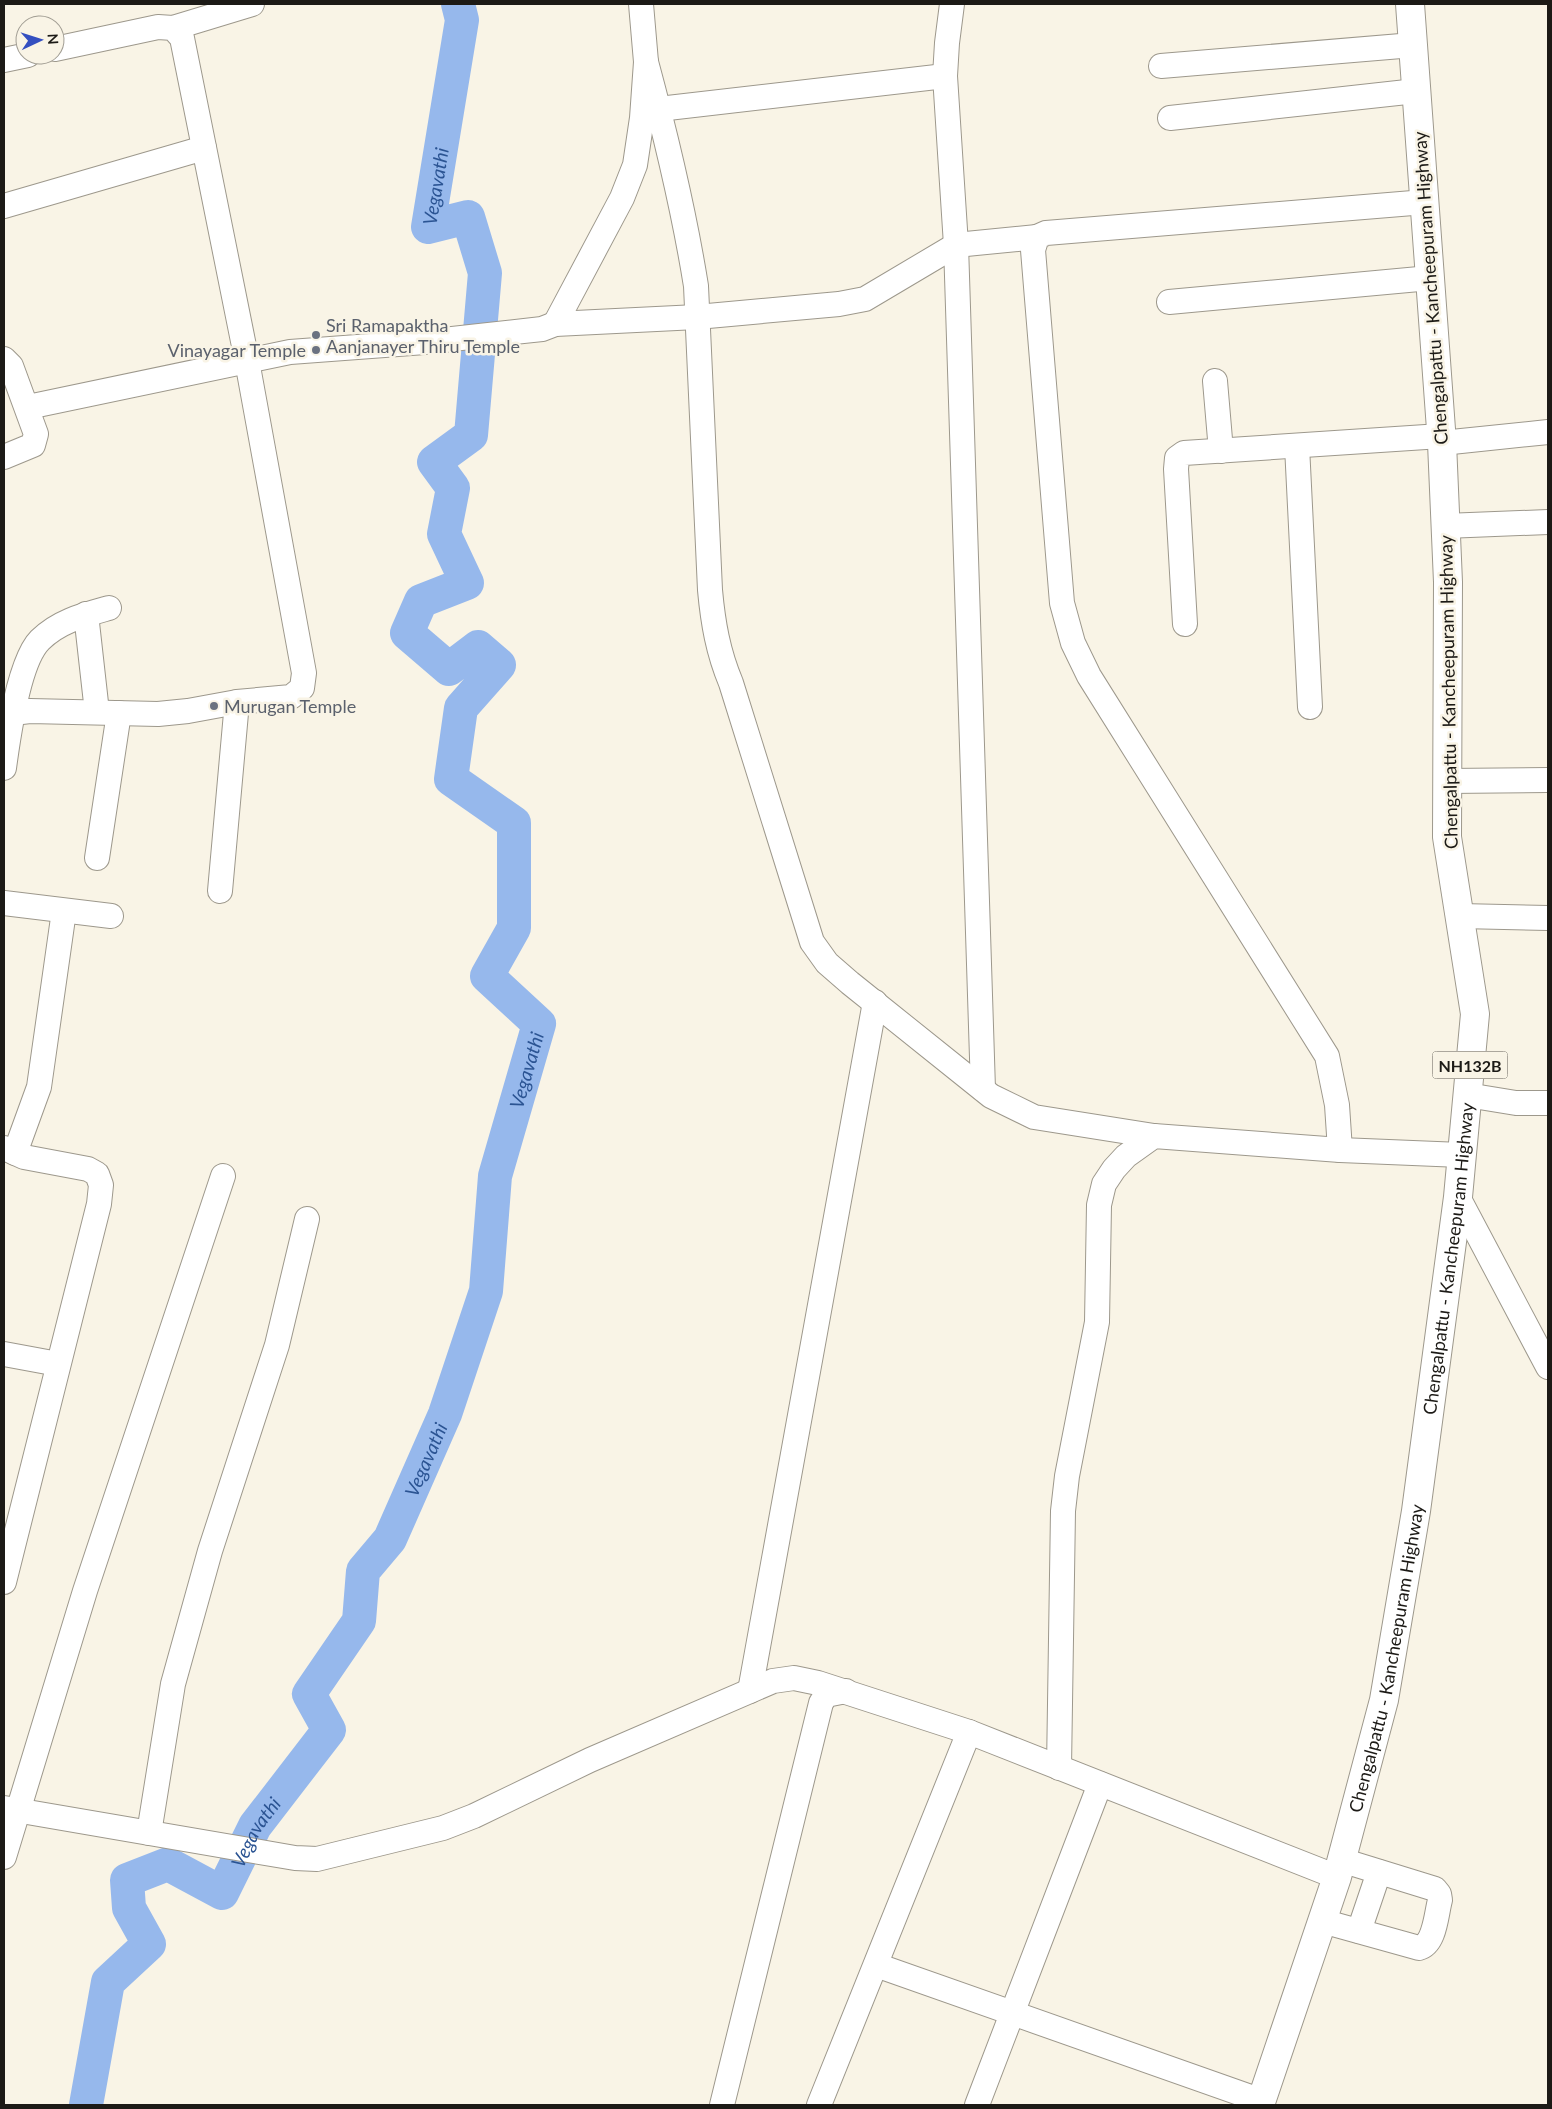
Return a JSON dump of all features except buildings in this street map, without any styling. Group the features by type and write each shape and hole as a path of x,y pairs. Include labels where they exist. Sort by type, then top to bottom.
{"highway":[{"name":"Chengalpattu - Kancheepuram Highway","path":"1261,2103 1339,1869 1384,1700 1416,1511 1458,1196 1475,1014 1447,837 1448,582 1442,440 1410,4"}],"street":[{"path":"65,47 158,27 173,28 252,4"},
{"path":"555,324 622,198 635,165 642,118 646,62 641,4"},
{"path":"952,4 945,76 956,245 983,1089"},
{"path":"8,710 158,714 188,711 237,702 291,697 302,688 304,673 246,361 182,38 173,28"},
{"path":"1161,66 1413,46"},
{"path":"646,62 659,108 696,286 710,590 715,632 722,660 731,683 812,942 827,963 983,1089 1012,1108 1034,1117 1154,1136 1340,1150 1462,1155"},
{"path":"659,108 945,76"},
{"path":"1170,118 1416,91"},
{"path":"4,206 204,148"},
{"path":"28,408 290,352 425,342 542,329 555,324 697,317 865,300 956,245 1037,237 1046,233 1424,202"},
{"path":"1037,237 1033,250 1062,593 1073,644 1089,676 1327,1056 1337,1105 1340,1150"},
{"path":"1169,302 1430,278"},
{"path":"4,355 11,366 36,434 33,445 4,457"},
{"path":"1214,381 1221,450"},
{"path":"1185,624 1176,468 1177,458 1184,453 1442,440 1548,432"},
{"path":"1297,446 1310,707"},
{"path":"1445,526 1548,522"},
{"path":"4,768 8,710 30,654 40,640 57,627 75,617 109,608"},
{"path":"86,614 108,713 97,858"},
{"path":"220,891 237,702"},
{"path":"1447,781 1548,780"},
{"path":"4,903 111,916"},
{"path":"4,1582 99,1204 101,1185 97,1174 88,1169 24,1157 9,1150 39,1087 64,910"},
{"path":"1460,916 1548,918"},
{"path":"750,1691 875,1002"},
{"path":"1467,1094 1516,1103 1539,1105 1548,1103"},
{"path":"1059,1768 1063,1511 1067,1476 1097,1322 1099,1205 1104,1184 1114,1169 1126,1156 1154,1136"},
{"path":"4,1857 11,1810 224,1176"},
{"path":"1458,1196 1548,1367"},
{"path":"149,1833 173,1684 210,1551 277,1345 308,1219"},
{"path":"4,1354 58,1364"},
{"path":"11,1810 286,1856 317,1859 442,1828 474,1816 590,1760 773,1680 794,1678 846,1691 969,1732 1100,1784 1339,1869 1379,1872 1435,1889 1439,1894 1440,1900 1430,1941 1425,1946 1419,1948 1322,1921"},
{"path":"722,2105 821,1703 826,1695 846,1691"},
{"path":"819,2105 969,1732"},
{"path":"977,2105 1100,1784"},
{"path":"1359,1931 1379,1872"},
{"path":"876,1965 1261,2103"}],"waterway":[{"name":"Vegavathi","path":"86,2105 108,1982 149,1944 129,1908 127,1880 168,1864 222,1893 255,1826 329,1730 309,1694 359,1621 363,1571 390,1539 445,1414 486,1291 495,1176 539,1024 487,976 514,928 514,823 451,779 461,708 499,665 478,647 449,669 407,633 421,601 467,583 444,534 453,488 434,462 471,435 485,273 468,217 428,227 462,20 458,4"}],"place":[{"name":"Sri Ramapaktha Aanjanayer Thiru Temple","path":"316,335"},
{"name":"Vinayagar Temple","path":"316,350"},
{"name":"Murugan Temple","path":"214,706"}]}
